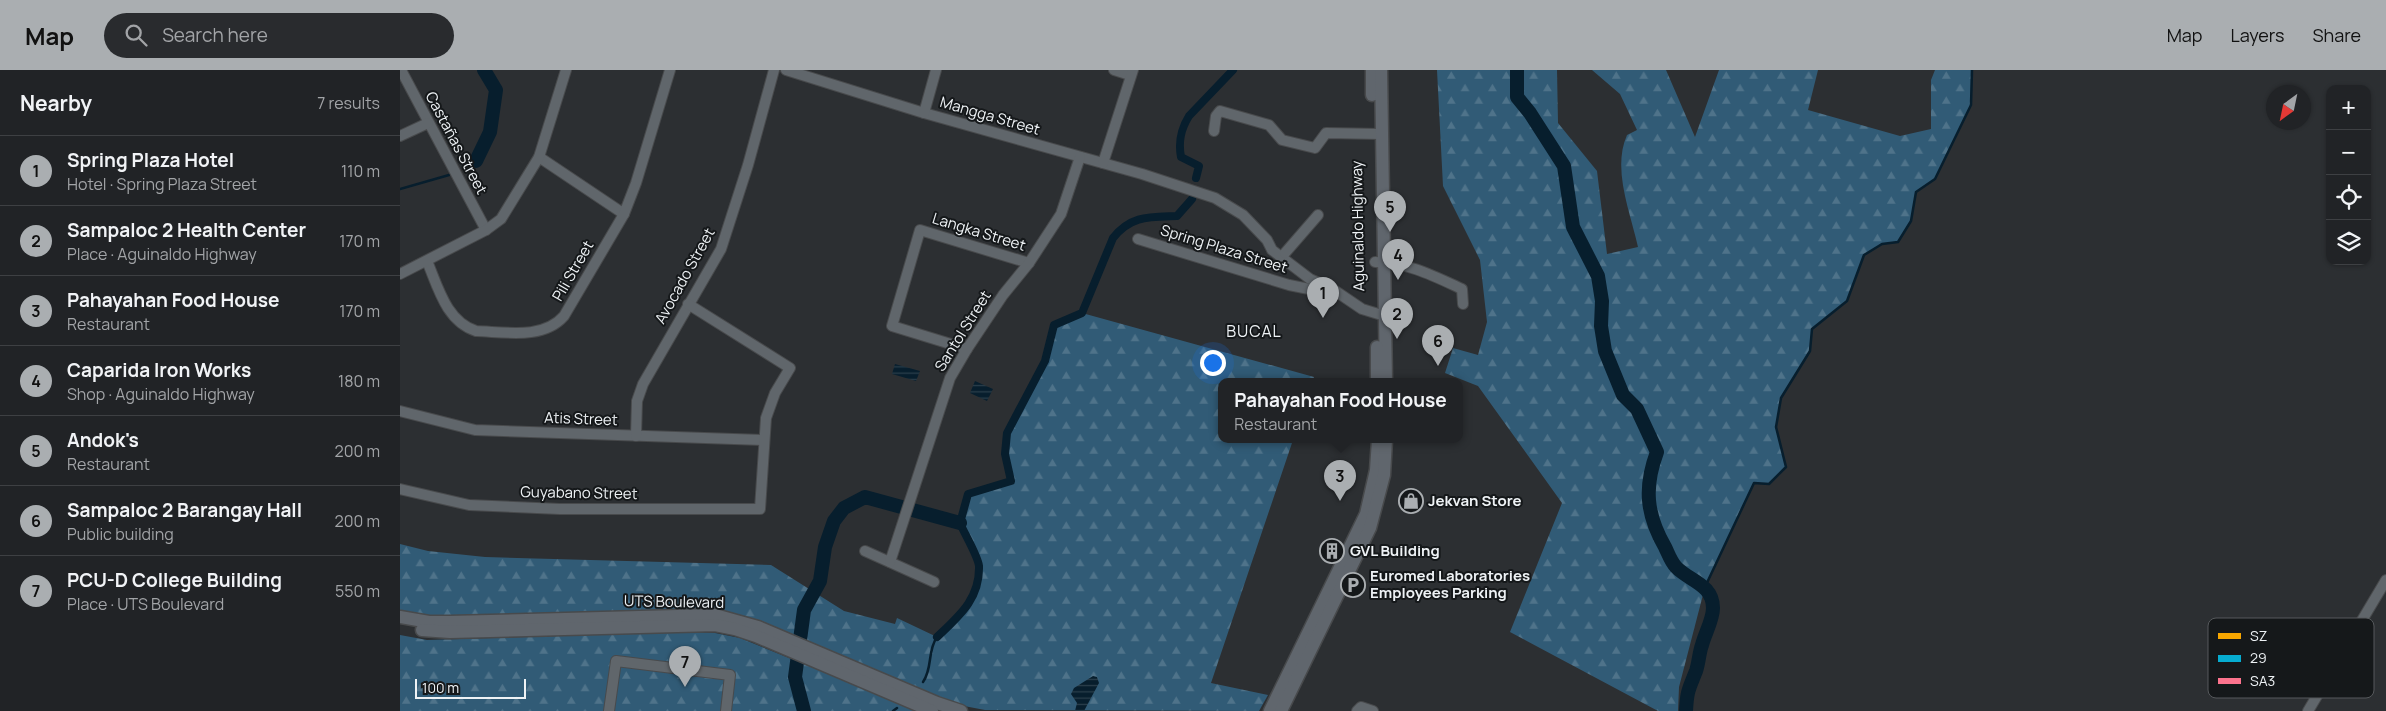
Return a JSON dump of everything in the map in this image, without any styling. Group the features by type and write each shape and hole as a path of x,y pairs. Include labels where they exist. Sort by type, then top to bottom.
{"main road":[{"name":"Aguinaldo Highway","path":"1372,70 1377,134 1379,262 1386,378"},
{"name":"Aguinaldo Highway","path":"1377,134 1381,70"},
{"name":"Aguinaldo Highway","path":"1377,378 1381,314"},
{"path":"1270,711 1366,514 1376,470 1378,443"},
{"path":"1281,711 1370,528 1384,475 1386,443"},
{"name":"UTS Boulevard","path":"400,617 429,622 715,616 736,619 932,711"},
{"name":"UTS Boulevard","path":"400,625 428,631 450,632 714,625 787,644"},
{"name":"UTS Boulevard","path":"817,657 961,711"}],"street":[{"name":"Castañas Street","path":"401,70 486,230"},
{"path":"400,274 486,230 501,219 539,157 566,70"},
{"name":"Pili Street","path":"427,261 448,310 468,328 476,331 532,332 546,330 557,324 564,316 624,214 636,183 670,70"},
{"name":"Avocado Street","path":"636,436 637,401 643,384 721,249 728,231 774,70"},
{"name":"Mangga Street","path":"786,70 924,113 1102,163 1216,198 1243,215 1267,240"},
{"path":"924,113 936,70"},
{"path":"1102,163 1131,72 1114,70"},
{"path":"1214,130 1216,116 1220,111 1269,125 1282,140 1315,148 1326,134 1377,134"},
{"path":"400,136 428,123"},
{"path":"539,157 624,214"},
{"name":"Santol Street","path":"890,562 950,378 966,349 1003,295 1029,263 1061,214 1080,157"},
{"path":"1285,253 1318,215"},
{"name":"Langka Street","path":"966,349 892,326 920,230 1029,263"},
{"name":"Spring Plaza Street","path":"1138,239 1289,285 1319,291 1326,285"},
{"path":"1267,240 1326,285 1362,309 1381,314"},
{"path":"1267,240 1270,248 1281,258 1310,279 1326,285"},
{"path":"1379,262 1421,270 1462,289 1463,304"},
{"path":"688,304 790,368 775,393 766,418 763,440"},
{"name":"Atis Street","path":"400,410 475,430 763,440"},
{"name":"Guyabano Street","path":"400,489 469,505 560,508 760,509 763,440"},
{"path":"865,551 934,582"},
{"path":"2363,618 2386,580"},
{"path":"609,711 616,661 730,675 726,711"},
{"path":"2308,711 2316,698"},
{"path":"1357,711 1361,707 1366,707 1373,711"}],"green space":[{"path":"1437,70 1557,70 1558,123 1597,171 1607,254 1638,247 1624,190 1621,162 1627,135 1637,130 1620,94 1592,70 1666,70 1695,137 1719,70 1818,70 1808,110 1900,136 1931,129 1931,80 1935,70 1972,70 1971,105 1935,179 1916,192 1911,221 1898,242 1882,244 1864,255 1847,301 1812,329 1810,351 1781,398 1776,427 1786,467 1769,484 1754,484 1705,587 1679,687 1678,711 1658,711 1510,632 1562,503 1478,386 1463,380 1463,378 1445,373 1453,348 1478,355 1487,322 1480,260 1443,186"},
{"path":"1082,313 1314,377 1218,378 1218,443 1292,443 1211,683 1268,695 1259,711 985,710 964,706 934,695 760,622 429,617 400,611 400,544 428,551 485,557 771,565 844,611 895,624 897,618 937,637 960,614 976,588 978,566 960,523 968,494 1011,481 1005,454 1007,433 1045,361 1054,325"},
{"path":"693,632 715,633 740,638 919,711 400,711 400,635 427,640"}],"shaded area":[{"path":"895,364 920,371 916,381 892,374"},
{"path":"975,381 993,389 987,401 970,393"},
{"path":"1093,676 1097,677 1099,683 1084,711 1075,711 1077,703 1071,694 1074,688"}],"waterway":[{"path":"476,161 490,132 496,90 484,70"},
{"path":"1196,178 1199,166 1181,157 1180,140 1182,130 1189,116 1233,70"},
{"path":"1517,70 1517,97 1530,113 1564,166 1573,227 1598,276 1602,301 1601,326 1605,351 1623,395 1637,409 1657,452 1650,477 1649,489 1649,500 1654,523 1674,565 1705,588 1712,600 1712,617 1689,690 1686,711"},
{"path":"1705,587 1754,483 1769,484 1786,467 1776,427 1781,398 1810,351 1812,329 1847,301 1864,255 1882,244 1898,242 1911,221 1916,192 1935,179 1971,105 1972,70"},
{"path":"400,189 449,175"},
{"path":"937,637 967,606 976,588 979,566 960,523 968,494 1011,481 1005,454 1007,433 1045,361 1054,325 1082,313 1113,238 1120,230 1134,221 1150,217 1177,216 1192,199"},
{"path":"804,711 795,677 804,610 820,581 825,547 834,521 844,508 865,497 960,523"},
{"path":"923,682 928,671 932,648 937,637"},
{"path":"893,711 897,708"}],"place":[{"name":"Andok's","path":"1390,232"},
{"name":"Caparida Iron Works","path":"1398,280"},
{"name":"Spring Plaza Hotel","path":"1323,318"},
{"name":"Sampaloc 2 Health Center","path":"1397,339"},
{"name":"Sampaloc 2 Barangay Hall","path":"1438,366"},
{"name":"Pahayahan Food House","path":"1340,501"},
{"name":"Jekvan Store","path":"1411,501"},
{"name":"GVL Building","path":"1332,551"},
{"name":"Euromed Laboratories Employees Parking","path":"1353,585"},
{"name":"PCU-D College Building","path":"685,687"}],"district":[{"name":"BUCAL","path":"1254,331"}]}
